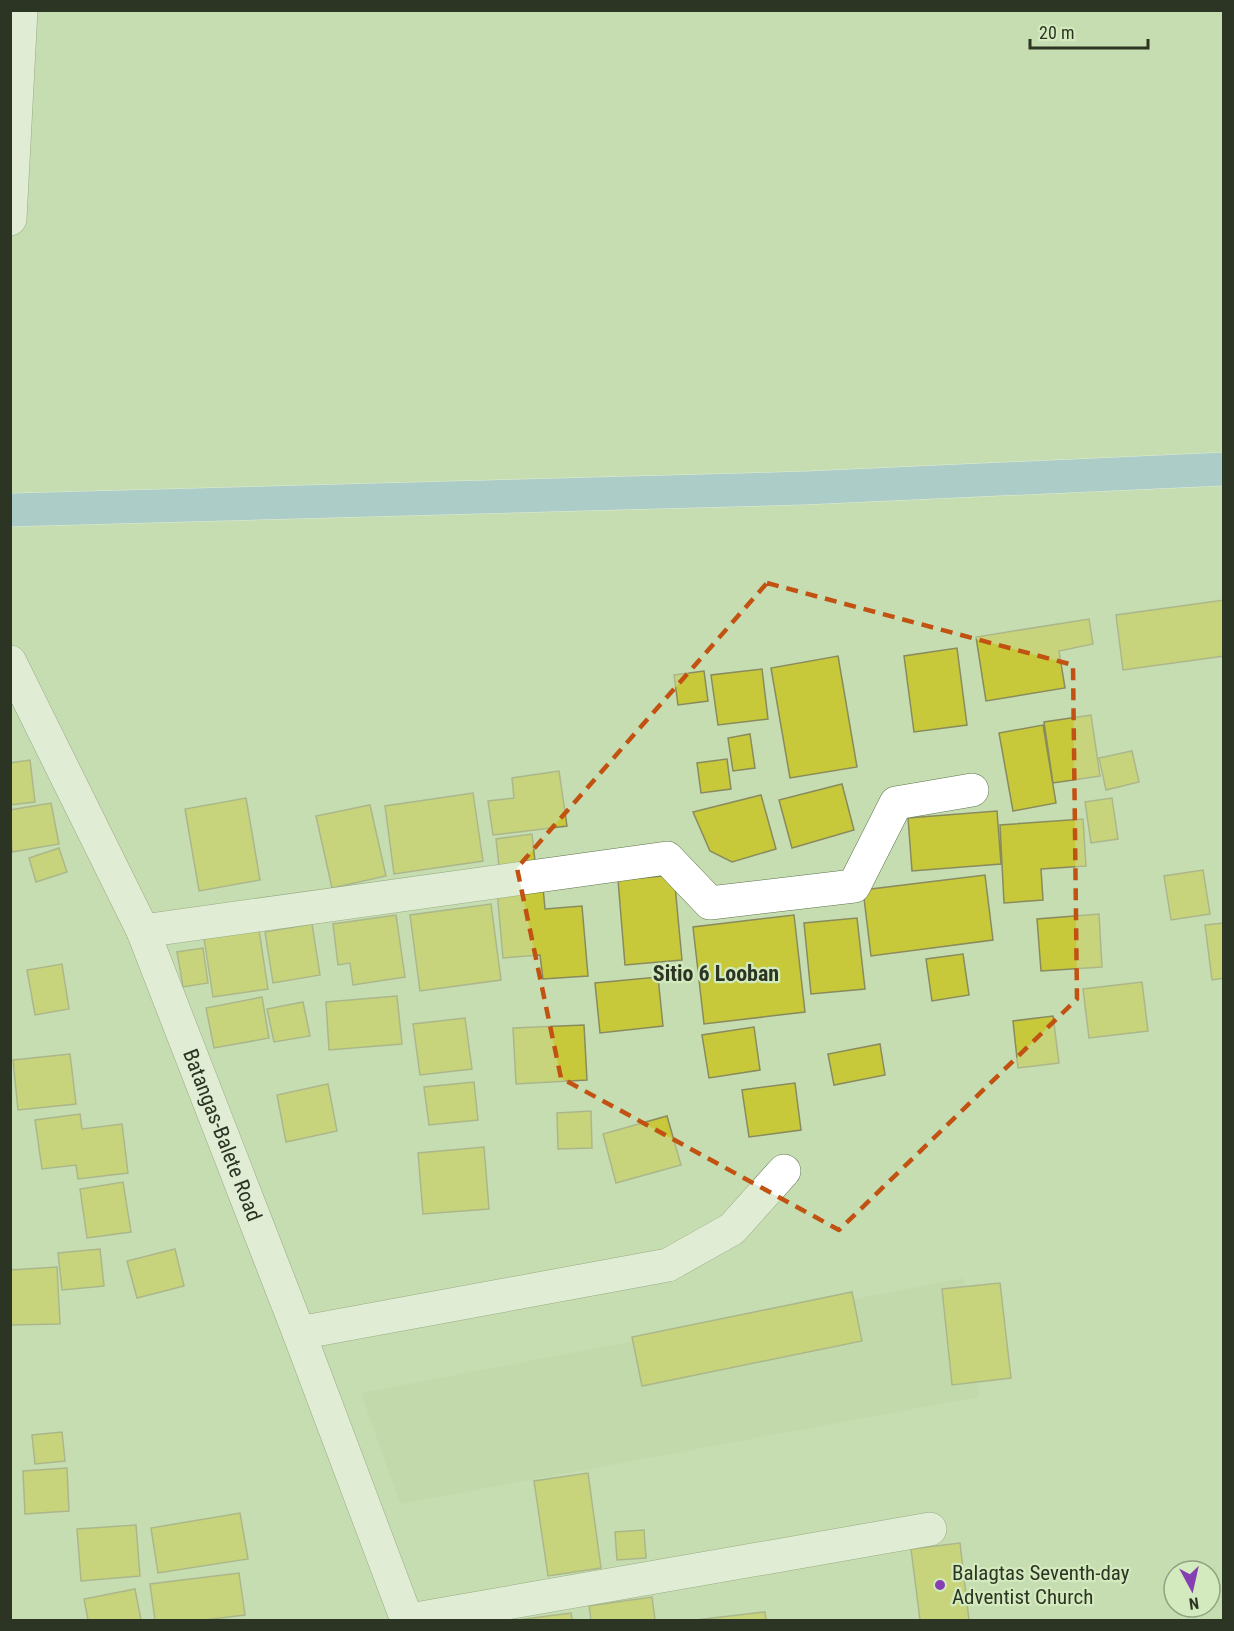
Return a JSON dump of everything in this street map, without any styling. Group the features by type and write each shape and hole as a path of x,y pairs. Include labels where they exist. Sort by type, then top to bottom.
{"main road":[{"path":"10,510 805,488 1224,469"}],"street":[{"path":"10,219 21,10"},
{"name":"Batangas-Balete Road","path":"10,662 143,931 408,1620"},
{"path":"143,931 667,858 710,903 854,886 896,802 972,790"},
{"path":"299,1333 668,1265 732,1229 784,1171"},
{"path":"408,1620 930,1529"}],"highlighted area":[{"path":"767,583 1073,665 1077,999 839,1230 561,1078 517,868"}],"shaded area":[{"path":"964,1278 979,1397 400,1504 361,1393"}],"building":[{"path":"1224,600 1224,656 1123,670 1116,615"},
{"path":"1089,619 1093,644 1059,651 1065,688 986,701 976,637"},
{"path":"957,648 967,725 914,732 904,656"},
{"path":"838,656 857,767 790,778 771,668"},
{"path":"762,669 768,719 718,725 711,675"},
{"path":"704,671 708,701 678,705 674,675"},
{"path":"1091,715 1100,776 1053,783 1044,722"},
{"path":"1043,725 1056,803 1013,811 999,733"},
{"path":"750,734 755,768 733,771 728,738"},
{"path":"1132,751 1139,782 1106,790 1099,758"},
{"path":"727,759 731,789 701,793 697,763"},
{"path":"30,760 35,802 10,805 10,763"},
{"path":"559,771 567,826 493,835 488,801 514,798 512,778"},
{"path":"842,784 854,830 792,848 779,800"},
{"path":"473,793 483,861 394,874 385,806"},
{"path":"761,795 776,849 732,862 710,851 693,812"},
{"path":"246,798 260,880 199,891 185,809"},
{"path":"1112,798 1118,839 1091,843 1085,802"},
{"path":"51,803 59,844 12,852 10,810"},
{"path":"370,805 386,876 332,888 316,816"},
{"path":"997,811 1001,864 912,871 908,818"},
{"path":"1083,819 1086,866 1041,869 1043,900 1004,903 1000,825"},
{"path":"532,834 535,861 499,866 496,839"},
{"path":"59,848 67,872 36,882 29,858"},
{"path":"1203,870 1210,914 1171,920 1164,876"},
{"path":"674,875 682,960 625,965 618,880"},
{"path":"985,875 993,940 871,956 863,890"},
{"path":"543,887 545,909 582,906 588,976 543,979 540,955 503,958 497,891"},
{"path":"491,904 501,980 420,991 410,915"},
{"path":"1099,914 1102,967 1041,971 1037,919"},
{"path":"396,915 405,977 353,985 350,963 338,965 333,924"},
{"path":"794,915 805,1012 704,1024 693,927"},
{"path":"857,918 865,989 811,994 804,923"},
{"path":"1224,923 1224,978 1212,980 1205,925"},
{"path":"312,924 320,975 273,983 265,932"},
{"path":"259,930 268,989 213,997 204,938"},
{"path":"203,948 208,983 183,987 177,952"},
{"path":"963,954 969,995 932,1001 926,959"},
{"path":"62,964 69,1009 35,1015 27,970"},
{"path":"658,977 663,1026 600,1033 595,983"},
{"path":"1142,982 1148,1031 1089,1038 1083,989"},
{"path":"397,996 402,1044 329,1050 326,1002"},
{"path":"262,997 269,1038 214,1048 206,1008"},
{"path":"303,1002 310,1036 274,1042 267,1009"},
{"path":"1053,1016 1059,1063 1018,1068 1013,1021"},
{"path":"465,1018 472,1069 420,1075 413,1024"},
{"path":"584,1025 587,1080 516,1084 513,1028"},
{"path":"754,1027 760,1070 709,1078 702,1035"},
{"path":"880,1044 885,1075 834,1085 828,1054"},
{"path":"70,1054 76,1104 18,1110 13,1060"},
{"path":"474,1082 478,1120 429,1125 424,1087"},
{"path":"795,1083 801,1130 749,1137 742,1090"},
{"path":"328,1084 337,1131 286,1142 277,1095"},
{"path":"591,1111 592,1148 558,1149 557,1113"},
{"path":"80,1114 82,1129 122,1124 128,1173 78,1179 76,1165 42,1169 35,1120"},
{"path":"667,1116 681,1165 616,1183 603,1134"},
{"path":"484,1147 489,1209 423,1214 418,1153"},
{"path":"123,1182 131,1232 87,1238 80,1189"},
{"path":"100,1249 104,1286 62,1290 58,1253"},
{"path":"175,1249 184,1286 137,1298 127,1261"},
{"path":"57,1267 60,1324 10,1325 10,1270"},
{"path":"1000,1283 1011,1378 952,1385 942,1289"},
{"path":"852,1292 862,1341 642,1386 632,1337"},
{"path":"62,1432 65,1461 35,1464 32,1435"},
{"path":"67,1468 69,1511 25,1514 23,1471"},
{"path":"588,1473 601,1568 548,1576 534,1481"},
{"path":"240,1513 248,1559 158,1573 151,1528"},
{"path":"136,1525 140,1576 81,1581 77,1529"},
{"path":"644,1530 646,1558 617,1560 615,1532"},
{"name":"Balagtas Seventh-day Adventist Church","path":"960,1543 969,1620 920,1620 911,1549"},
{"path":"239,1573 245,1615 204,1620 155,1620 150,1584"},
{"path":"135,1589 141,1620 88,1620 84,1599"},
{"path":"652,1597 655,1620 591,1620 589,1606"},
{"path":"765,1612 766,1620 695,1620"},
{"path":"571,1613 572,1620 517,1620"}],"place":[{"name":"Balagtas Seventh-day Adventist Church","path":"940,1585"}],"district":[{"name":"Sitio 6 Looban","path":"716,973"}]}
